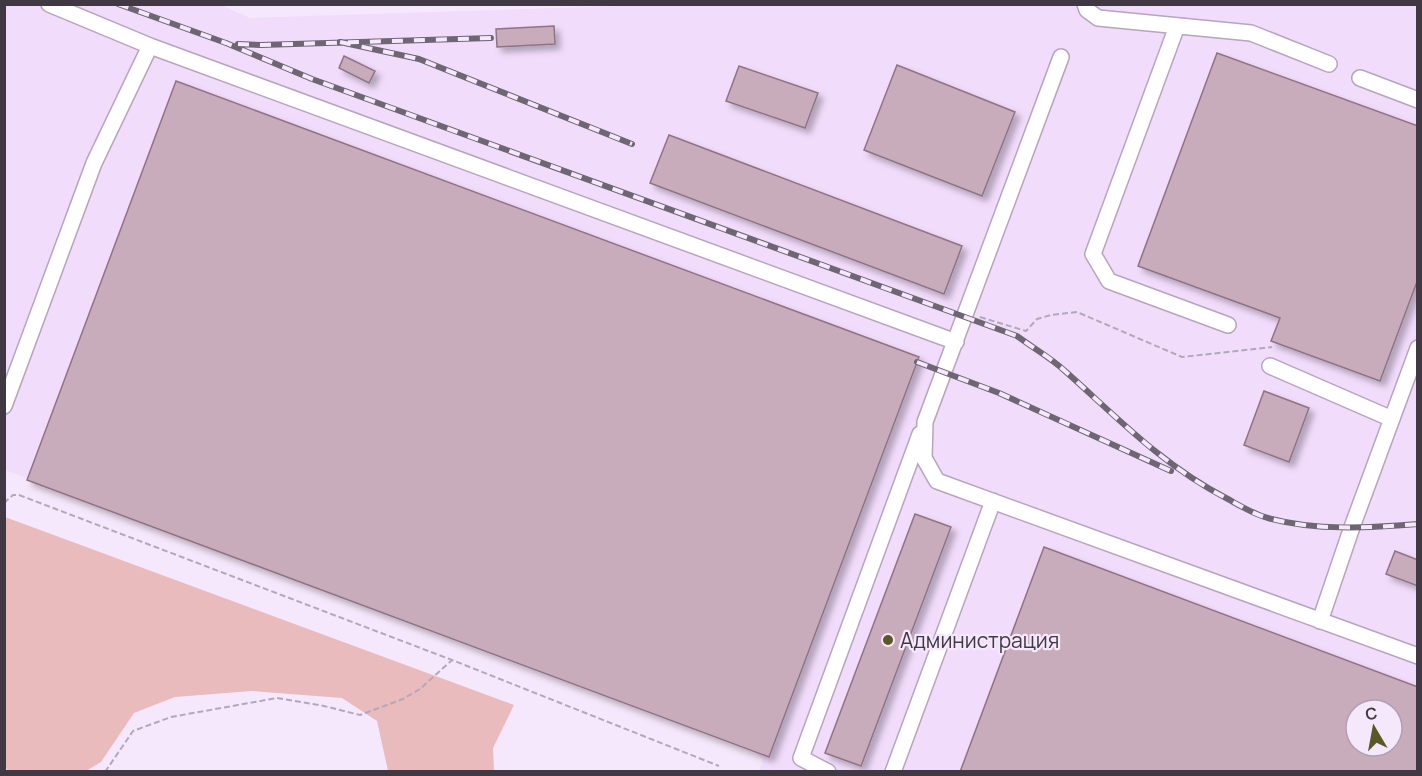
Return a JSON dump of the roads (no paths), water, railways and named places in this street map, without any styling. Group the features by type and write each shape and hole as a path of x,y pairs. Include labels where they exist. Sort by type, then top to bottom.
{"lane":[{"path":"49,4 150,46 956,342"},
{"path":"1085,4 1087,10 1098,18 1251,33 1329,64"},
{"path":"1177,26 1093,254 1109,281 1228,325"},
{"path":"4,406 94,164 150,46"},
{"path":"828,771 801,758 1060,57"},
{"path":"1360,78 1418,100"},
{"path":"1320,621 1418,348"},
{"path":"1270,366 1392,419"},
{"path":"925,422 924,459 937,481 1418,656"},
{"path":"893,771 993,501"}],"railway":[{"path":"118,4 226,43 312,79 1017,336 1060,366 1181,471 1257,514 1286,522 1323,527 1418,524"},
{"path":"238,44 491,38"},
{"path":"340,42 419,59 632,144"},
{"path":"917,362 999,393 1171,471"}],"place":[{"name":"Администрация","path":"888,640"}]}
